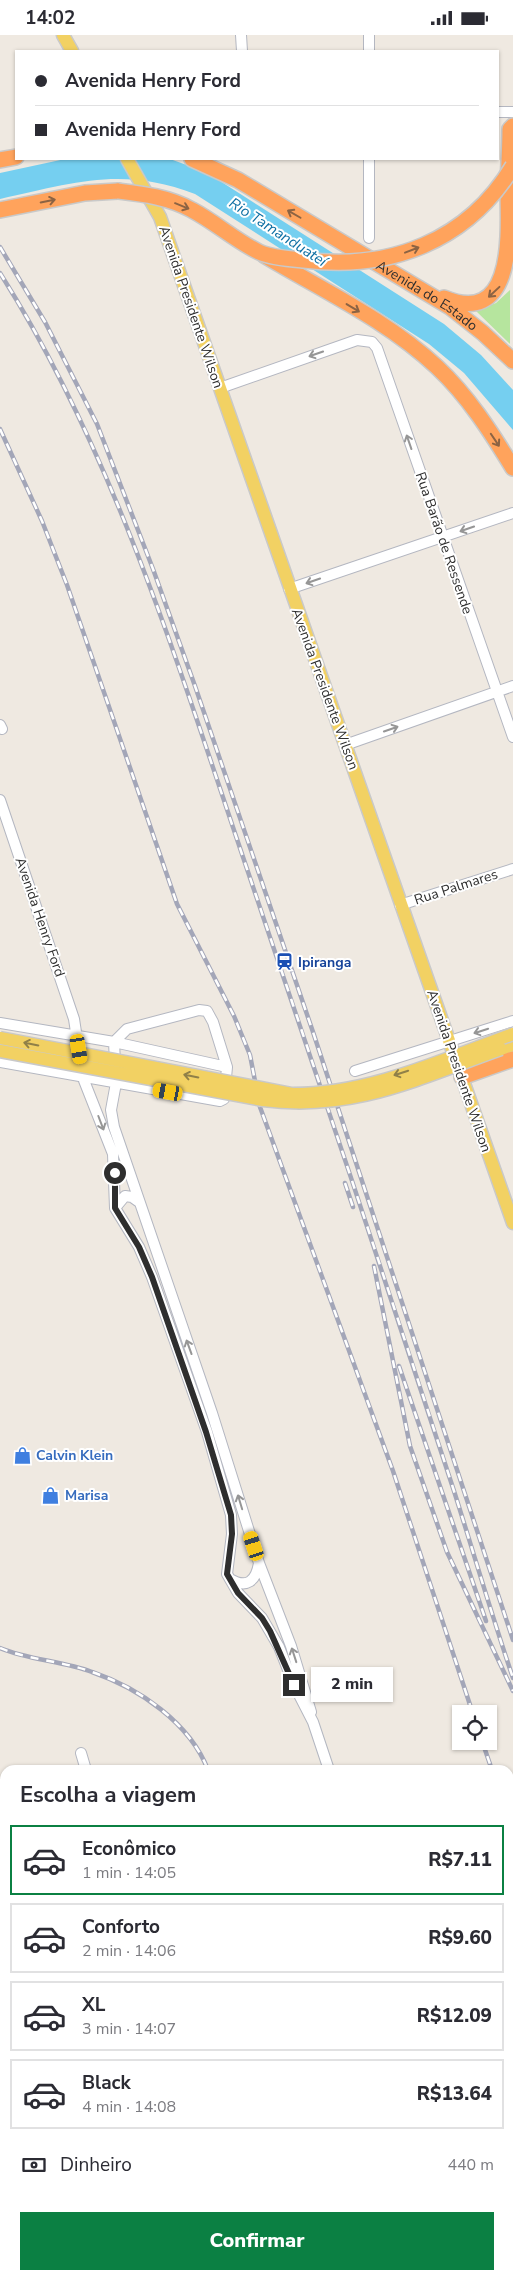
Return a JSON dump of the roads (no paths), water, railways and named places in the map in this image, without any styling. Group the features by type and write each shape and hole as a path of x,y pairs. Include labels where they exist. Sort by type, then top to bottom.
{"highway":[{"path":"422,290 465,304 482,301 493,295 502,284 508,268 510,251 508,191 510,129 513,126"},
{"path":"0,160 15,157"},
{"name":"Avenida do Estado","path":"194,160 238,180 468,319 513,361"},
{"path":"261,253 332,264 395,256 444,236 465,221 486,202 513,166"},
{"path":"0,210 93,192 118,191 154,196 190,209 398,336 437,368 476,412 513,468"},
{"path":"462,1077 513,1059"}],"main road":[{"path":"63,35 71,50"},
{"name":"Avenida Presidente Wilson","path":"128,160 160,217 513,1223"},
{"path":"0,1038 292,1095 317,1094 350,1089 441,1061 513,1034"},
{"path":"0,1051 263,1100 288,1103 320,1103 353,1099 383,1091 513,1045"}],"street":[{"path":"241,35 242,50"},
{"path":"369,35 369,50"},
{"path":"499,112 513,112"},
{"path":"369,160 369,238"},
{"name":"Rua Barão de Ressende","path":"220,388 357,340 372,342 376,348 513,737"},
{"path":"289,589 513,513"},
{"path":"345,745 513,686"},
{"name":"Avenida Henry Ford","path":"0,800 74,1019 83,1078"},
{"name":"Rua Palmares","path":"400,905 513,869"},
{"path":"0,1062 83,1078 116,1083 222,1101 225,1098 227,1067 213,1022 204,1010 127,1029 119,1034 114,1042 116,1083 111,1101 111,1117 212,1413 259,1563 291,1646 313,1722"},
{"path":"355,1071 513,1021"},
{"path":"0,1023 114,1042 227,1067"},
{"path":"83,1078 113,1155 115,1208 139,1247 152,1277 217,1464 232,1525 227,1566 230,1579 238,1593 262,1618 270,1631 313,1722 327,1765"},
{"path":"115,1208 125,1196 132,1197 139,1202"},
{"path":"230,1579 243,1584 251,1582 257,1575 259,1563"},
{"path":"81,1753 85,1765"}],"water":[{"name":"Rio Tamanduateí","path":"60,160 173,160 206,172 444,324 481,355 513,390 513,430 464,373 429,344 195,194 144,181 120,179 75,183 0,199 0,173"}],"railway":[{"path":"0,247 45,322 97,424 153,569 313,1032 513,1640"},
{"path":"0,273 40,342 77,413 110,486 168,635 377,1255 513,1678"},
{"path":"0,429 42,521 67,585 177,904 234,1016 250,1055 260,1107 393,1471 470,1705"},
{"path":"345,1183 353,1207"},
{"path":"374,1266 410,1446 447,1552 513,1691"},
{"path":"399,1366 486,1621"},
{"path":"0,1648 81,1668 127,1687 161,1709 176,1723 189,1737 206,1765"},
{"path":"485,1750 490,1765"}],"place":[{"name":"Ipiranga","path":"284,962"},
{"name":"Calvin Klein","path":"22,1455"},
{"name":"Marisa","path":"51,1495"}]}
